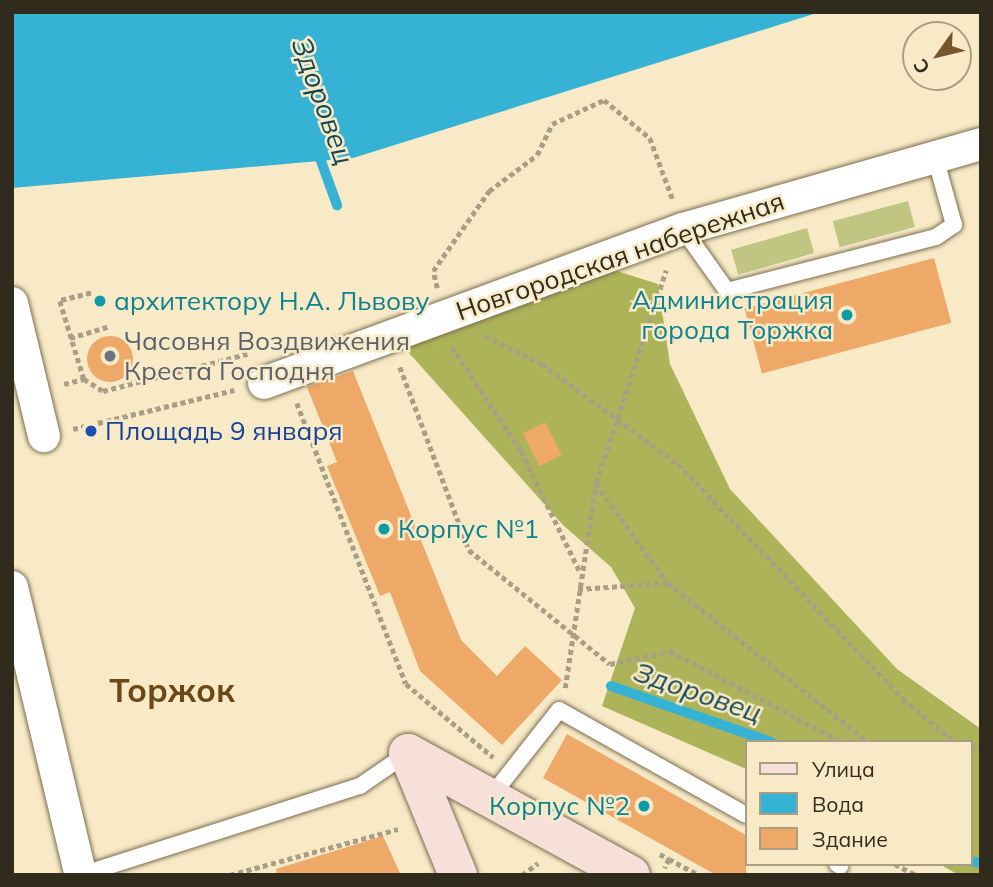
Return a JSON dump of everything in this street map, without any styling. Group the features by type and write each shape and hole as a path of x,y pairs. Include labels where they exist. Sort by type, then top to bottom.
{"street":[{"name":"Новгородская набережная","path":"275,378 388,336 448,303 683,229 981,144"},
{"path":"12,303 44,436"},
{"path":"12,587 81,873"},
{"path":"408,753 500,785 639,861"},
{"path":"408,753 458,875"}],"lane":[{"path":"683,229 727,291 936,237 954,225 935,157"},
{"path":"500,785 559,710 744,814"},
{"path":"81,873 360,786 408,753"}],"path":[{"path":"683,229 650,138 604,100 552,124 537,155 489,191 433,271 439,296 542,364 678,464 903,699 953,740"},
{"path":"559,710 596,483 615,418 664,276"},
{"path":"91,293 60,301 84,379 103,391 250,353"},
{"path":"448,303 450,343 521,451 580,572"},
{"path":"70,338 110,326"},
{"path":"388,336 469,550 572,637 610,664 670,651 838,740"},
{"path":"44,436 275,378 406,684 500,785"},
{"path":"596,483 668,583 865,740"},
{"path":"578,589 668,583"},
{"path":"230,875 396,825 402,837"},
{"path":"661,875 669,859"},
{"path":"639,861 669,859 699,875"},
{"path":"899,866 916,875"}],"green space":[{"path":"908,201 915,227 840,247 833,221"},
{"path":"807,228 814,253 738,275 731,250"},
{"path":"604,267 658,284 670,364 730,489 897,669 981,729 981,875 959,875 943,866 972,866 972,740 744,740 744,768 602,706 635,608 611,567 563,525 401,344"}],"water":[{"path":"12,12 820,12 353,158 12,188"}],"building":[{"name":"Администрация города Торжка","path":"934,258 951,323 762,373 745,309"},
{"name":"Часовня Воздвижения Креста Господня","path":"110,336 119,337 126,343 132,350 132,368 126,375 119,381 110,382 101,381 94,375 88,368 87,359 88,350 94,343 101,337"},
{"name":"Корпус №1","path":"353,371 461,640 497,676 525,646 562,680 502,745 420,671 390,592 380,596 327,466 337,462 307,387"},
{"path":"545,422 562,455 540,466 523,433"},
{"name":"Корпус №2","path":"567,734 744,834 746,875 716,875 543,778"},
{"path":"383,836 401,875 277,875 276,869"}],"waterway":[{"name":"Здоровец","path":"317,150 337,205"},
{"name":"Здоровец","path":"611,686 765,740"},
{"name":"Здоровец","path":"972,861 981,863"}],"place":[{"name":"архитектору Н.А. Львову","path":"100,301"},
{"name":"Администрация города Торжка","path":"847,315"},
{"name":"Часовня Воздвижения Креста Господня","path":"110,356"},
{"name":"Площадь 9 января","path":"91,431"},
{"name":"Корпус №1","path":"384,529"},
{"name":"Корпус №2","path":"644,806"}],"district":[{"name":"Торжок","path":"172,690"}]}
